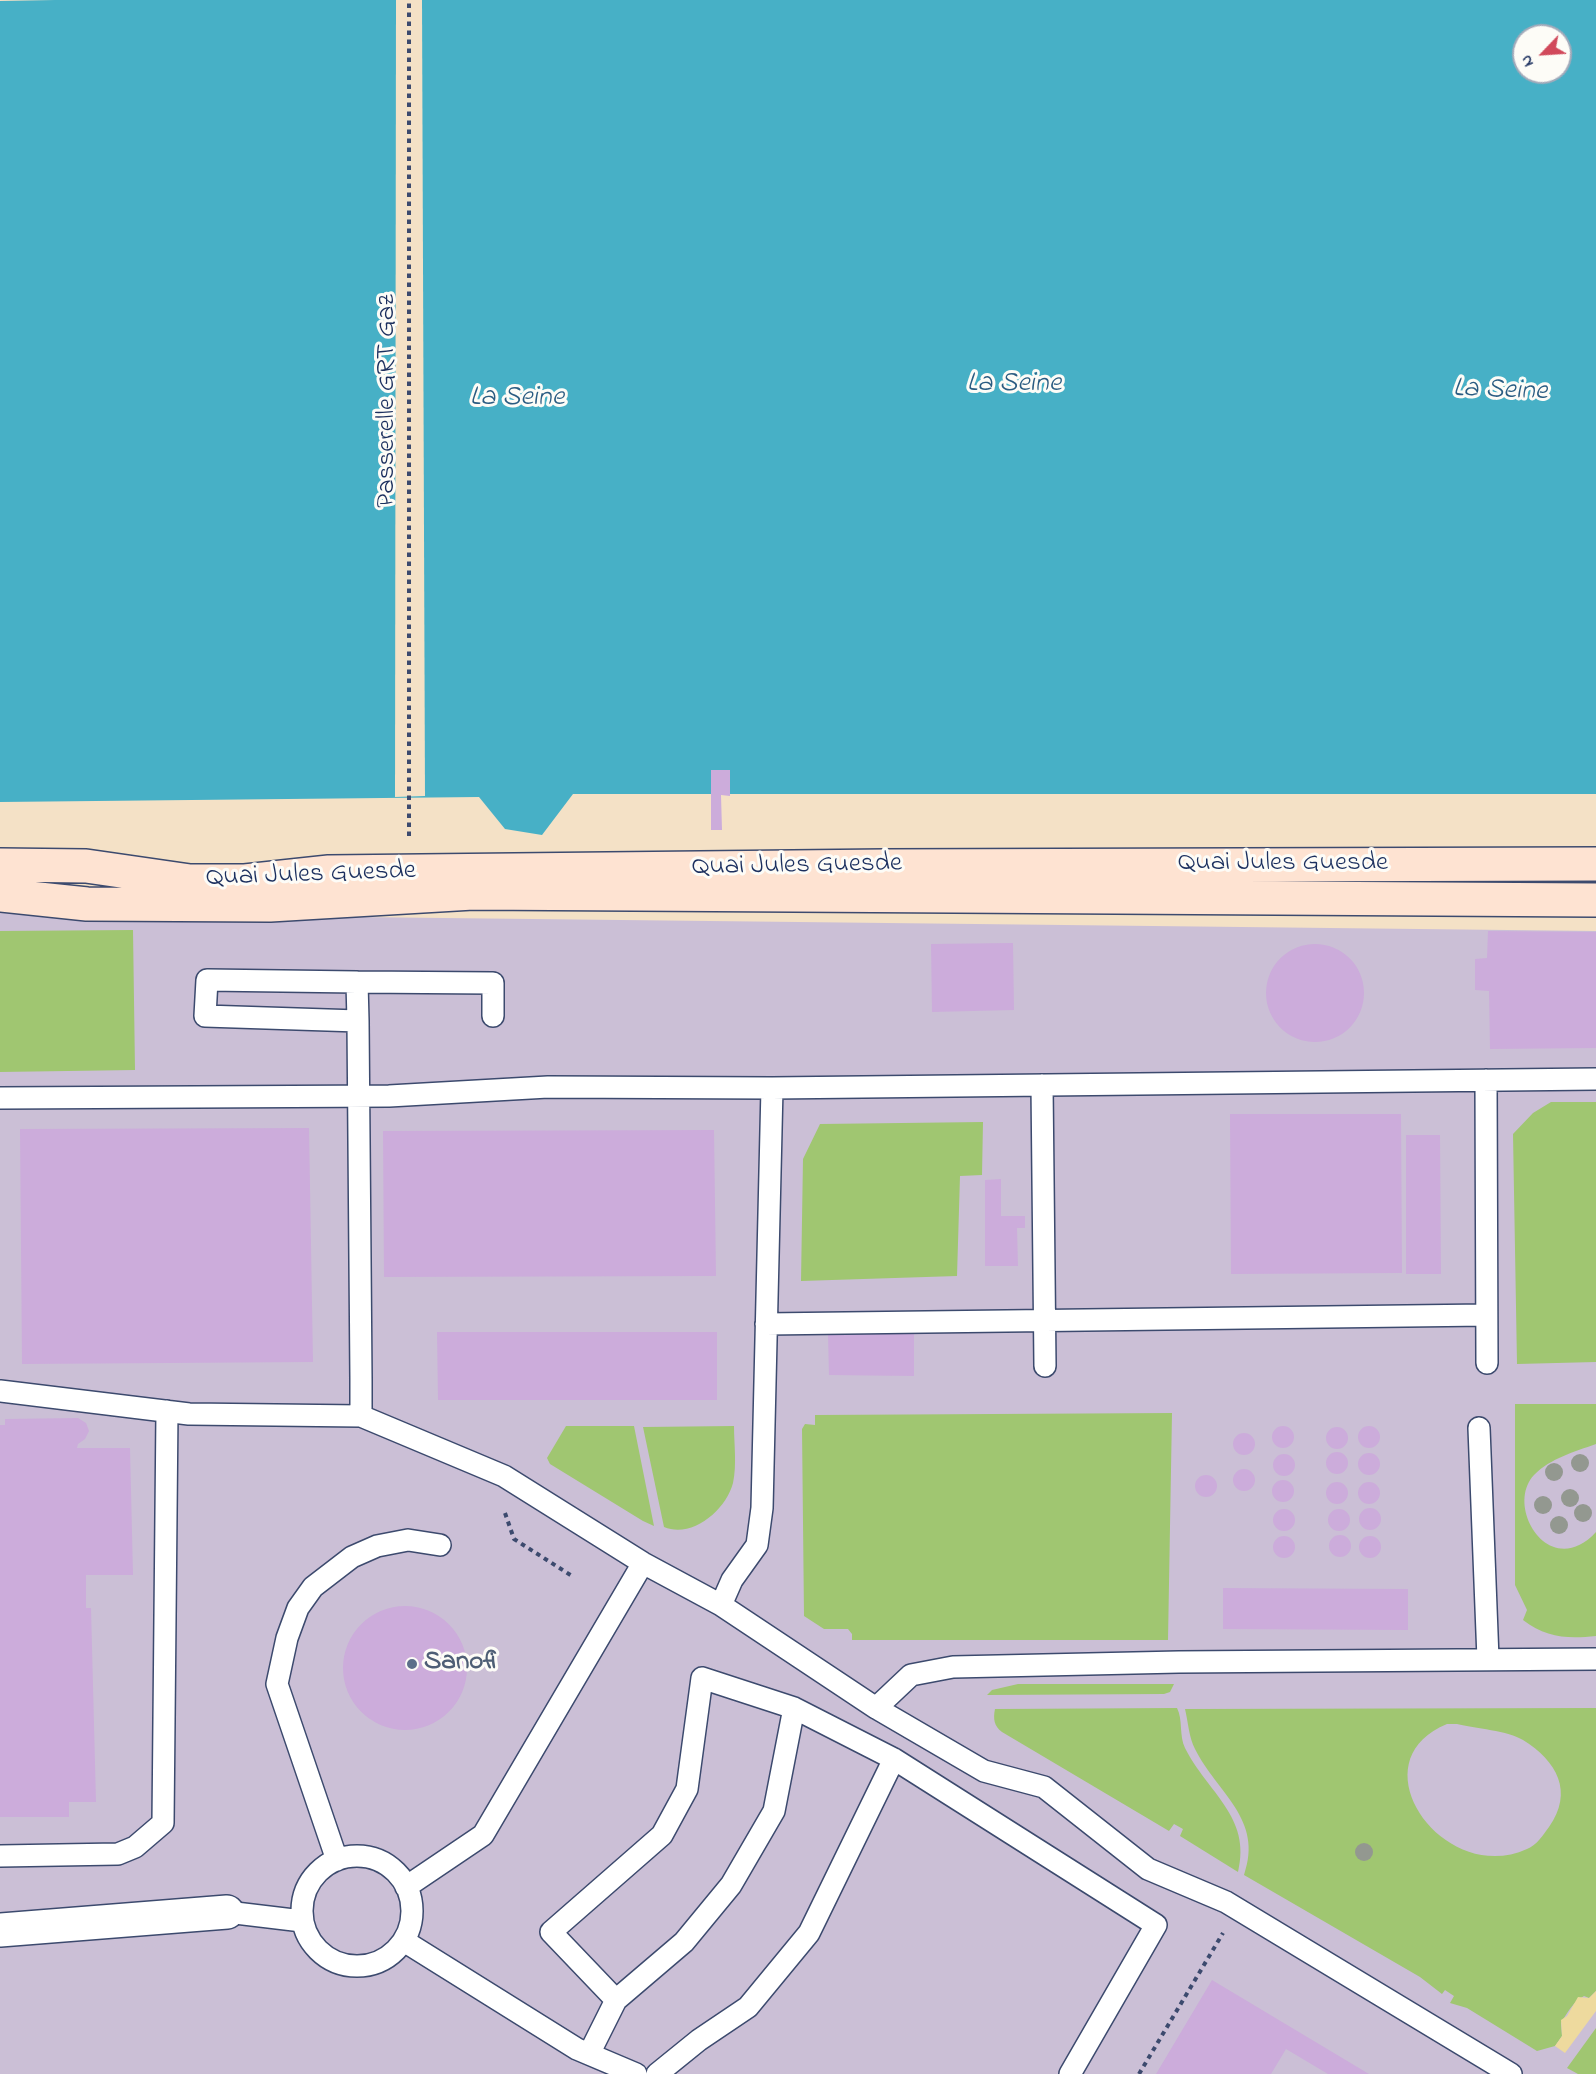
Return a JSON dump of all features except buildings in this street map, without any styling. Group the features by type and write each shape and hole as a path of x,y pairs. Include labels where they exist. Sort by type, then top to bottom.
{"main road":[{"name":"Quai Jules Guesde","path":"0,865 86,866 190,881 245,881 329,872 885,866 1596,864"},
{"name":"Quai Jules Guesde","path":"0,895 87,904 259,905 473,893 1596,900"}],"street":[{"path":"0,1930 227,1912"}],"lane":[{"path":"357,1021 205,1016 207,980 493,983 493,1016"},
{"path":"357,982 361,1416"},
{"path":"0,1098 358,1096 548,1087 772,1088 1596,1079"},
{"path":"1486,1080 1487,1363"},
{"path":"1042,1085 1045,1366"},
{"path":"721,1605 732,1580 757,1545 762,1508 772,1088"},
{"path":"766,1324 1486,1315"},
{"path":"0,1391 189,1414 361,1416 504,1476 643,1563 721,1605 876,1708 984,1771 1044,1787 1148,1869 1226,1902 1511,2074"},
{"path":"0,1856 118,1854 135,1846 163,1823 167,1411"},
{"path":"1479,1428 1488,1659"},
{"path":"337,1860 277,1684 287,1638 298,1608 313,1587 351,1557 377,1546 408,1540 440,1545"},
{"path":"406,1887 483,1835 643,1563"},
{"path":"876,1708 910,1675 953,1667 1013,1664 1596,1659"},
{"path":"616,2000 551,1932 662,1835 687,1789 702,1678 794,1708 894,1760 1156,1925 1070,2074"},
{"path":"589,2054 616,2000 684,1942 731,1885 774,1811 794,1708"},
{"path":"657,2074 699,2040 748,2007 809,1933 894,1760"},
{"path":"352,1856 369,1857 384,1863 397,1873 406,1887 412,1904 411,1923 404,1941 391,1955 374,1964 355,1967 337,1963 321,1953 308,1938 302,1921 302,1902 308,1884 321,1869 337,1860 352,1856"},
{"path":"227,1912 302,1921"},
{"path":"404,1941 589,2054 636,2074"}],"path":[{"name":"Passerelle GRT Gaz","path":"409,0 409,839"},
{"path":"504,1510 514,1539 572,1576"},
{"path":"1139,2074 1223,1933 1214,1927"}],"shaded area":[{"path":"0,913 1596,931 1596,2074 0,2074"}],"green space":[{"path":"133,930 135,1070 0,1072 0,931"},
{"path":"1551,1102 1596,1102 1596,1362 1517,1364 1513,1134 1533,1113"},
{"path":"983,1122 982,1175 960,1176 957,1276 801,1281 803,1159 820,1124"},
{"path":"1515,1404 1596,1404 1596,1444 1563,1456 1541,1469 1534,1475 1526,1489 1525,1504 1528,1520 1536,1534 1548,1544 1563,1549 1579,1545 1596,1532 1596,1636 1558,1636 1540,1631 1523,1620 1527,1610 1515,1585"},
{"path":"1172,1413 1168,1640 852,1640 852,1634 848,1629 824,1629 804,1616 802,1429 805,1424 815,1425 815,1415"},
{"path":"566,1426 634,1426 654,1526 550,1464 547,1458"},
{"path":"734,1426 733,1483 723,1503 706,1520 696,1525 675,1530 664,1527 643,1427"},
{"path":"1018,1684 1174,1684 1170,1692 1164,1694 987,1695 992,1690"},
{"path":"1177,1708 1185,1748 1225,1806 1239,1836 1241,1853 1238,1872 1180,1836 1183,1829 1174,1824 1169,1831 1002,1732 994,1719 995,1709"},
{"path":"1596,1708 1596,1991 1589,1998 1584,1996 1580,1998 1571,2008 1561,2023 1562,2036 1555,2046 1537,2051 1467,2008 1450,2003 1454,1996 1445,1990 1442,1994 1420,1977 1244,1875 1249,1855 1248,1838 1243,1822 1195,1749 1185,1709","holes":["1447,1724 1457,1724 1517,1737 1535,1748 1553,1768 1561,1790 1560,1802 1549,1827 1540,1840 1531,1847 1496,1856 1466,1851 1441,1836 1421,1815 1410,1790 1409,1765 1420,1742"]},
{"path":"1596,2028 1596,2074 1578,2074 1567,2068"}],"sand":[{"path":"1596,1991 1596,2011 1565,2053 1555,2046 1562,2036 1561,2020 1567,2016 1578,1997 1589,1998"}],"water":[{"name":"La Seine","path":"1596,0 1596,794 573,794 542,835 505,829 479,797 0,802 0,1"}],"pier":[{"path":"396,0 422,0 425,796 395,797"}],"place":[{"name":"Sanofi","path":"412,1664"}]}
